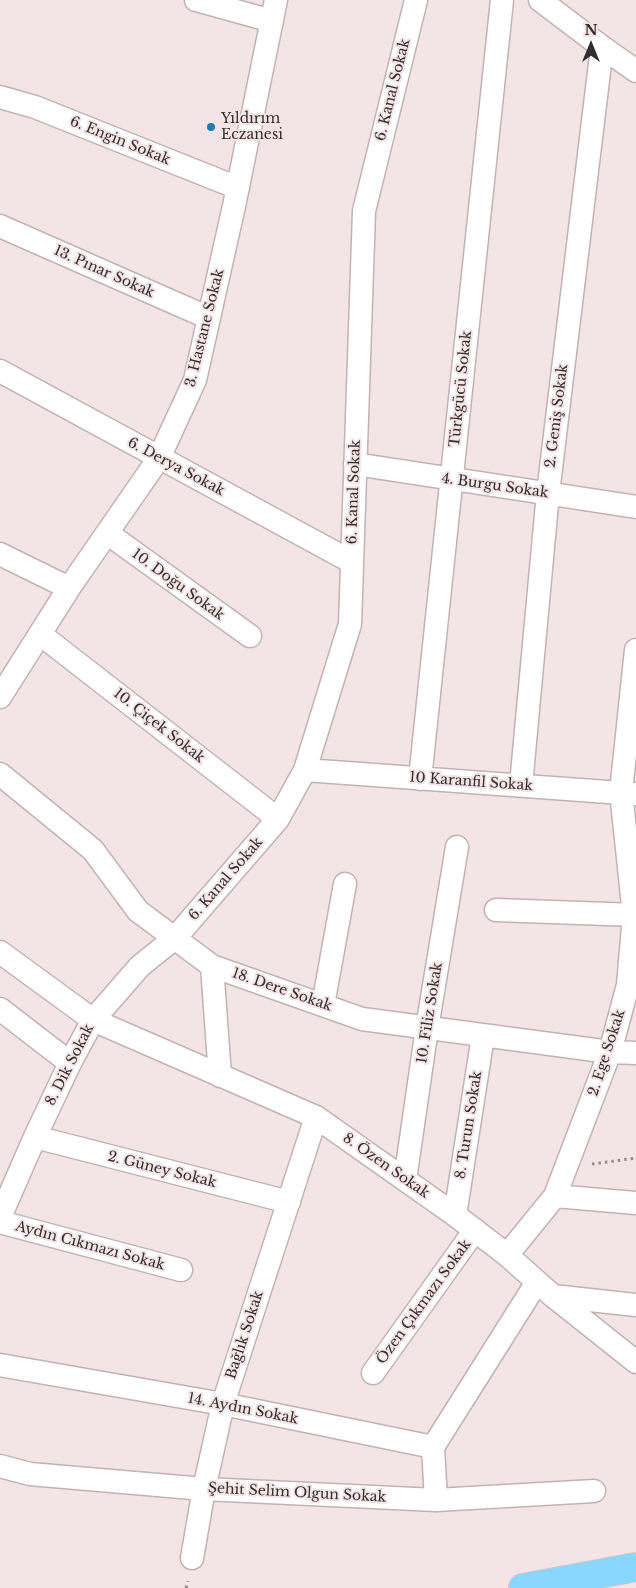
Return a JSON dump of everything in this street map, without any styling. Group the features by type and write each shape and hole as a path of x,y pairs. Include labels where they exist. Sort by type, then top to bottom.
{"main road":[{"path":"523,1588 636,1567"}],"street":[{"path":"196,0 274,11"},
{"name":"6. Kanal Sokak","path":"175,938 278,819 305,770 350,624 364,211 416,0"},
{"name":"Türkgücü Sokak","path":"420,779 502,0"},
{"path":"540,0 636,71"},
{"name":"3. Hastane Sokak","path":"0,697 69,588 159,458 195,380 238,188 274,11"},
{"name":"2. Geniş Sokak","path":"521,785 548,494 602,47"},
{"name":"6. Engin Sokak","path":"0,98 35,107 238,188"},
{"name":"13. Pınar Sokak","path":"0,226 209,318"},
{"name":"6. Derya Sokak","path":"0,372 352,562"},
{"name":"4. Burgu Sokak","path":"355,464 636,508"},
{"name":"10. Doğu Sokak","path":"107,533 250,636"},
{"path":"0,554 69,588"},
{"name":"10. Çiçek Sokak","path":"40,634 278,819"},
{"name":"2. Ege Sokak","path":"507,1255 555,1196 610,1052 628,984 635,915 628,793 636,650"},
{"name":"10 Karanfil Sokak","path":"305,770 628,793"},
{"name":"18. Dere Sokak","path":"0,774 93,850 138,911 212,966 362,1019 610,1052 636,1053"},
{"name":"10. Filiz Sokak","path":"405,1180 427,1028 457,847"},
{"path":"323,1005 345,884"},
{"path":"496,910 635,915"},
{"name":"8. Dik Sokak","path":"0,1217 35,1137 70,1063 93,1020 140,966 175,938"},
{"name":"8. Özen Sokak","path":"0,952 93,1020 316,1117 475,1230 636,1362"},
{"path":"212,966 220,1076"},
{"path":"0,1009 70,1063"},
{"name":"8. Turun Sokak","path":"455,1215 483,1036"},
{"name":"Bağlık Sokak","path":"192,1558 204,1489 223,1404 316,1117"},
{"name":"2. Güney Sokak","path":"35,1137 288,1202"},
{"path":"555,1196 636,1203"},
{"name":"Aydın Cıkmazı Sokak","path":"0,1222 181,1270"},
{"name":"Özen Çıkmazı Sokak","path":"373,1373 475,1230"},
{"path":"436,1500 433,1446 545,1289 636,1305"},
{"name":"14. Aydın Sokak","path":"0,1365 223,1404 433,1446"},
{"name":"Şehit Selim Olgun Sokak","path":"0,1466 30,1474 204,1489 436,1500 594,1491"}],"path":[{"path":"567,1167 636,1158"}],"place":[{"name":"Yıldırım Eczanesi","path":"211,127"}]}
